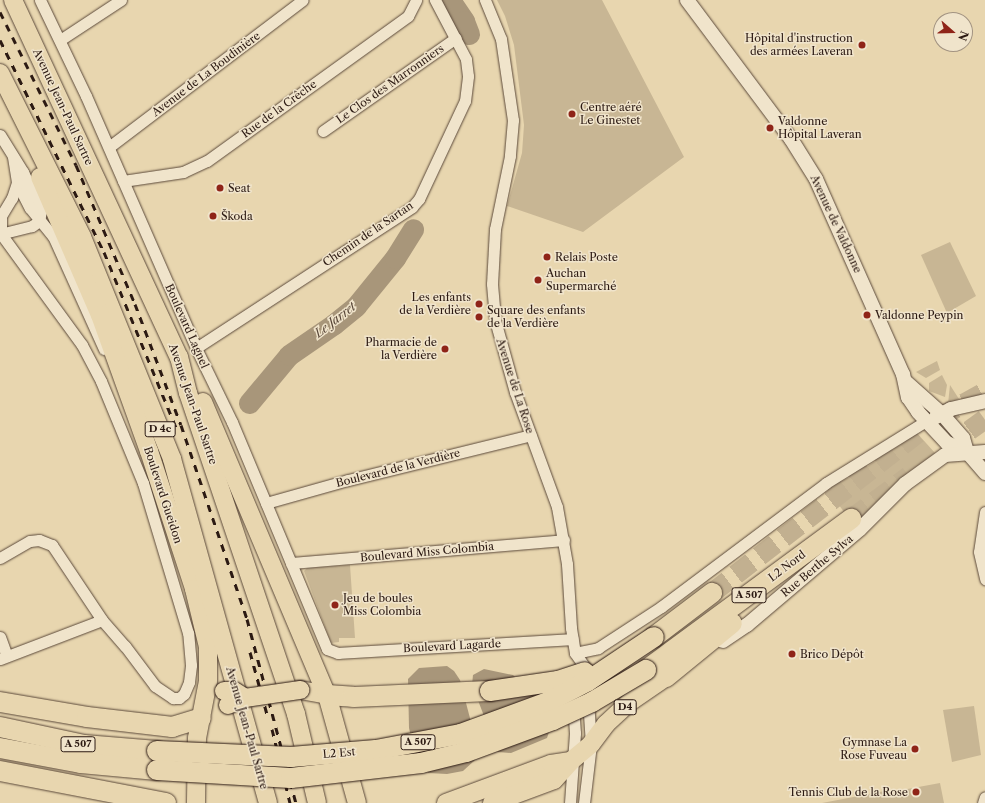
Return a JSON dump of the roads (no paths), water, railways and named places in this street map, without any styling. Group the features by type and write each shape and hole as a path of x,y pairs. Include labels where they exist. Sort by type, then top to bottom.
{"highway":[{"name":"L2 Nord","path":"646,670 851,519 836,537 666,677"},
{"name":"A 507","path":"654,637 712,592"},
{"path":"327,695 361,697 490,691 558,681 590,669 654,637"},
{"name":"L2 Est","path":"0,748 81,763 291,757 376,750 461,734 548,702 588,682 654,637"},
{"name":"L2 Est","path":"0,727 157,761 291,778 421,763 466,752 553,720 592,702 646,670"},
{"path":"0,702 87,717 172,727 201,718"},
{"path":"0,771 166,803"}],"main road":[{"name":"Avenue Jean-Paul Sartre","path":"13,0 133,255 179,357 188,393 296,714 317,803"},
{"path":"24,0 133,255"},
{"name":"Avenue Jean-Paul Sartre","path":"0,73 82,236 172,459 268,803"},
{"path":"0,85 100,315 150,451"},
{"path":"179,357 220,440 327,695 359,800"},
{"name":"Boulevard Gueidon","path":"150,451 194,589 208,647 208,681 197,738 196,803"},
{"name":"Rue Berthe Sylva","path":"592,744 606,724 631,702 666,677"},
{"path":"201,718 232,698 300,690 327,695"},
{"name":"D4","path":"571,761 592,744"},
{"path":"446,803 551,764 571,761"},
{"path":"492,803 554,780 571,761"}],"street":[{"name":"Boulevard Lagnel","path":"40,0 109,147 196,348 232,422 291,563 322,643 332,652"},
{"path":"60,40 121,0"},
{"name":"Avenue de La Boudinière","path":"109,147 302,0"},
{"name":"Rue de la Crêche","path":"123,181 183,172 207,161 408,16 416,0"},
{"name":"Chemin de la Sartan","path":"196,348 412,207 419,199 465,101 468,76 466,59 435,0"},
{"name":"Avenue de La Rose","path":"485,0 502,39 513,120 510,156 495,229 492,284 495,320 501,348 557,507 564,540 575,653"},
{"name":"Avenue de Valdonne","path":"687,0 790,139 816,179 906,382 908,396 926,422 947,443 967,452"},
{"name":"Le Clos des Marronniers","path":"323,131 456,38"},
{"name":"Boulevard Gueidon","path":"0,135 39,203 39,221"},
{"name":"Boulevard Gueidon","path":"14,157 17,183 39,221 53,236 150,451"},
{"name":"Boulevard Gueidon","path":"17,183 12,198 2,216 1,234 82,345 101,381 143,483 188,634 189,682 184,694 179,698 173,698 155,686 125,646 102,620"},
{"path":"1,234 32,226 39,221"},
{"name":"Avenue de Valdonne","path":"906,382 942,414 963,438 967,452"},
{"path":"575,653 598,648 661,607 826,483 926,422 951,409 985,401"},
{"name":"Boulevard de la Verdière","path":"266,503 348,480 531,435"},
{"path":"967,452 985,473"},
{"name":"D4","path":"967,452 985,452"},
{"name":"Rue Berthe Sylva","path":"666,677 747,625 860,530 905,484 945,455 967,452"},
{"path":"985,512 979,552 985,579"},
{"name":"Boulevard Miss Colombia","path":"291,563 564,540"},
{"path":"0,558 30,542 46,541 58,552 102,620 4,657 0,637"},
{"name":"Boulevard Lagarde","path":"332,652 573,639"},
{"path":"575,653 586,669 592,744 584,803"},
{"path":"570,803 571,761 575,733 570,670 575,653"},
{"path":"983,803 985,797"}],"waterway":[{"name":"Le Jarret","path":"450,0 464,21 469,34"},
{"name":"Le Jarret","path":"249,403 289,355 334,324 356,306 395,258 413,229"}],"tunnel":[{"path":"712,593 938,418 985,392"},
{"path":"945,448 985,419"},
{"path":"851,519 909,476"}],"railway":[{"path":"0,12 76,165 135,304 181,425 247,619 296,803"},
{"path":"0,40 104,252 177,430"},
{"path":"250,652 267,714"},
{"path":"272,729 290,803"}],"place":[{"name":"Hôpital d'instruction des armées Laveran","path":"862,45"},
{"name":"Centre aéré Le Ginestet","path":"572,114"},
{"name":"Valdonne Hôpital Laveran","path":"770,128"},
{"name":"Seat","path":"220,188"},
{"name":"Škoda","path":"213,216"},
{"name":"Relais Poste","path":"547,257"},
{"name":"Auchan Supermarché","path":"538,280"},
{"name":"Les enfants de la Verdière","path":"479,304"},
{"name":"Valdonne Peypin","path":"867,315"},
{"name":"Square des enfants de la Verdière","path":"479,317"},
{"name":"Pharmacie de la Verdière","path":"445,349"},
{"name":"Jeu de boules Miss Colombia","path":"335,605"},
{"name":"Brico Dépôt","path":"792,654"},
{"name":"Gymnase La Rose Fuveau","path":"915,749"},
{"name":"Tennis Club de la Rose","path":"916,792"}]}
